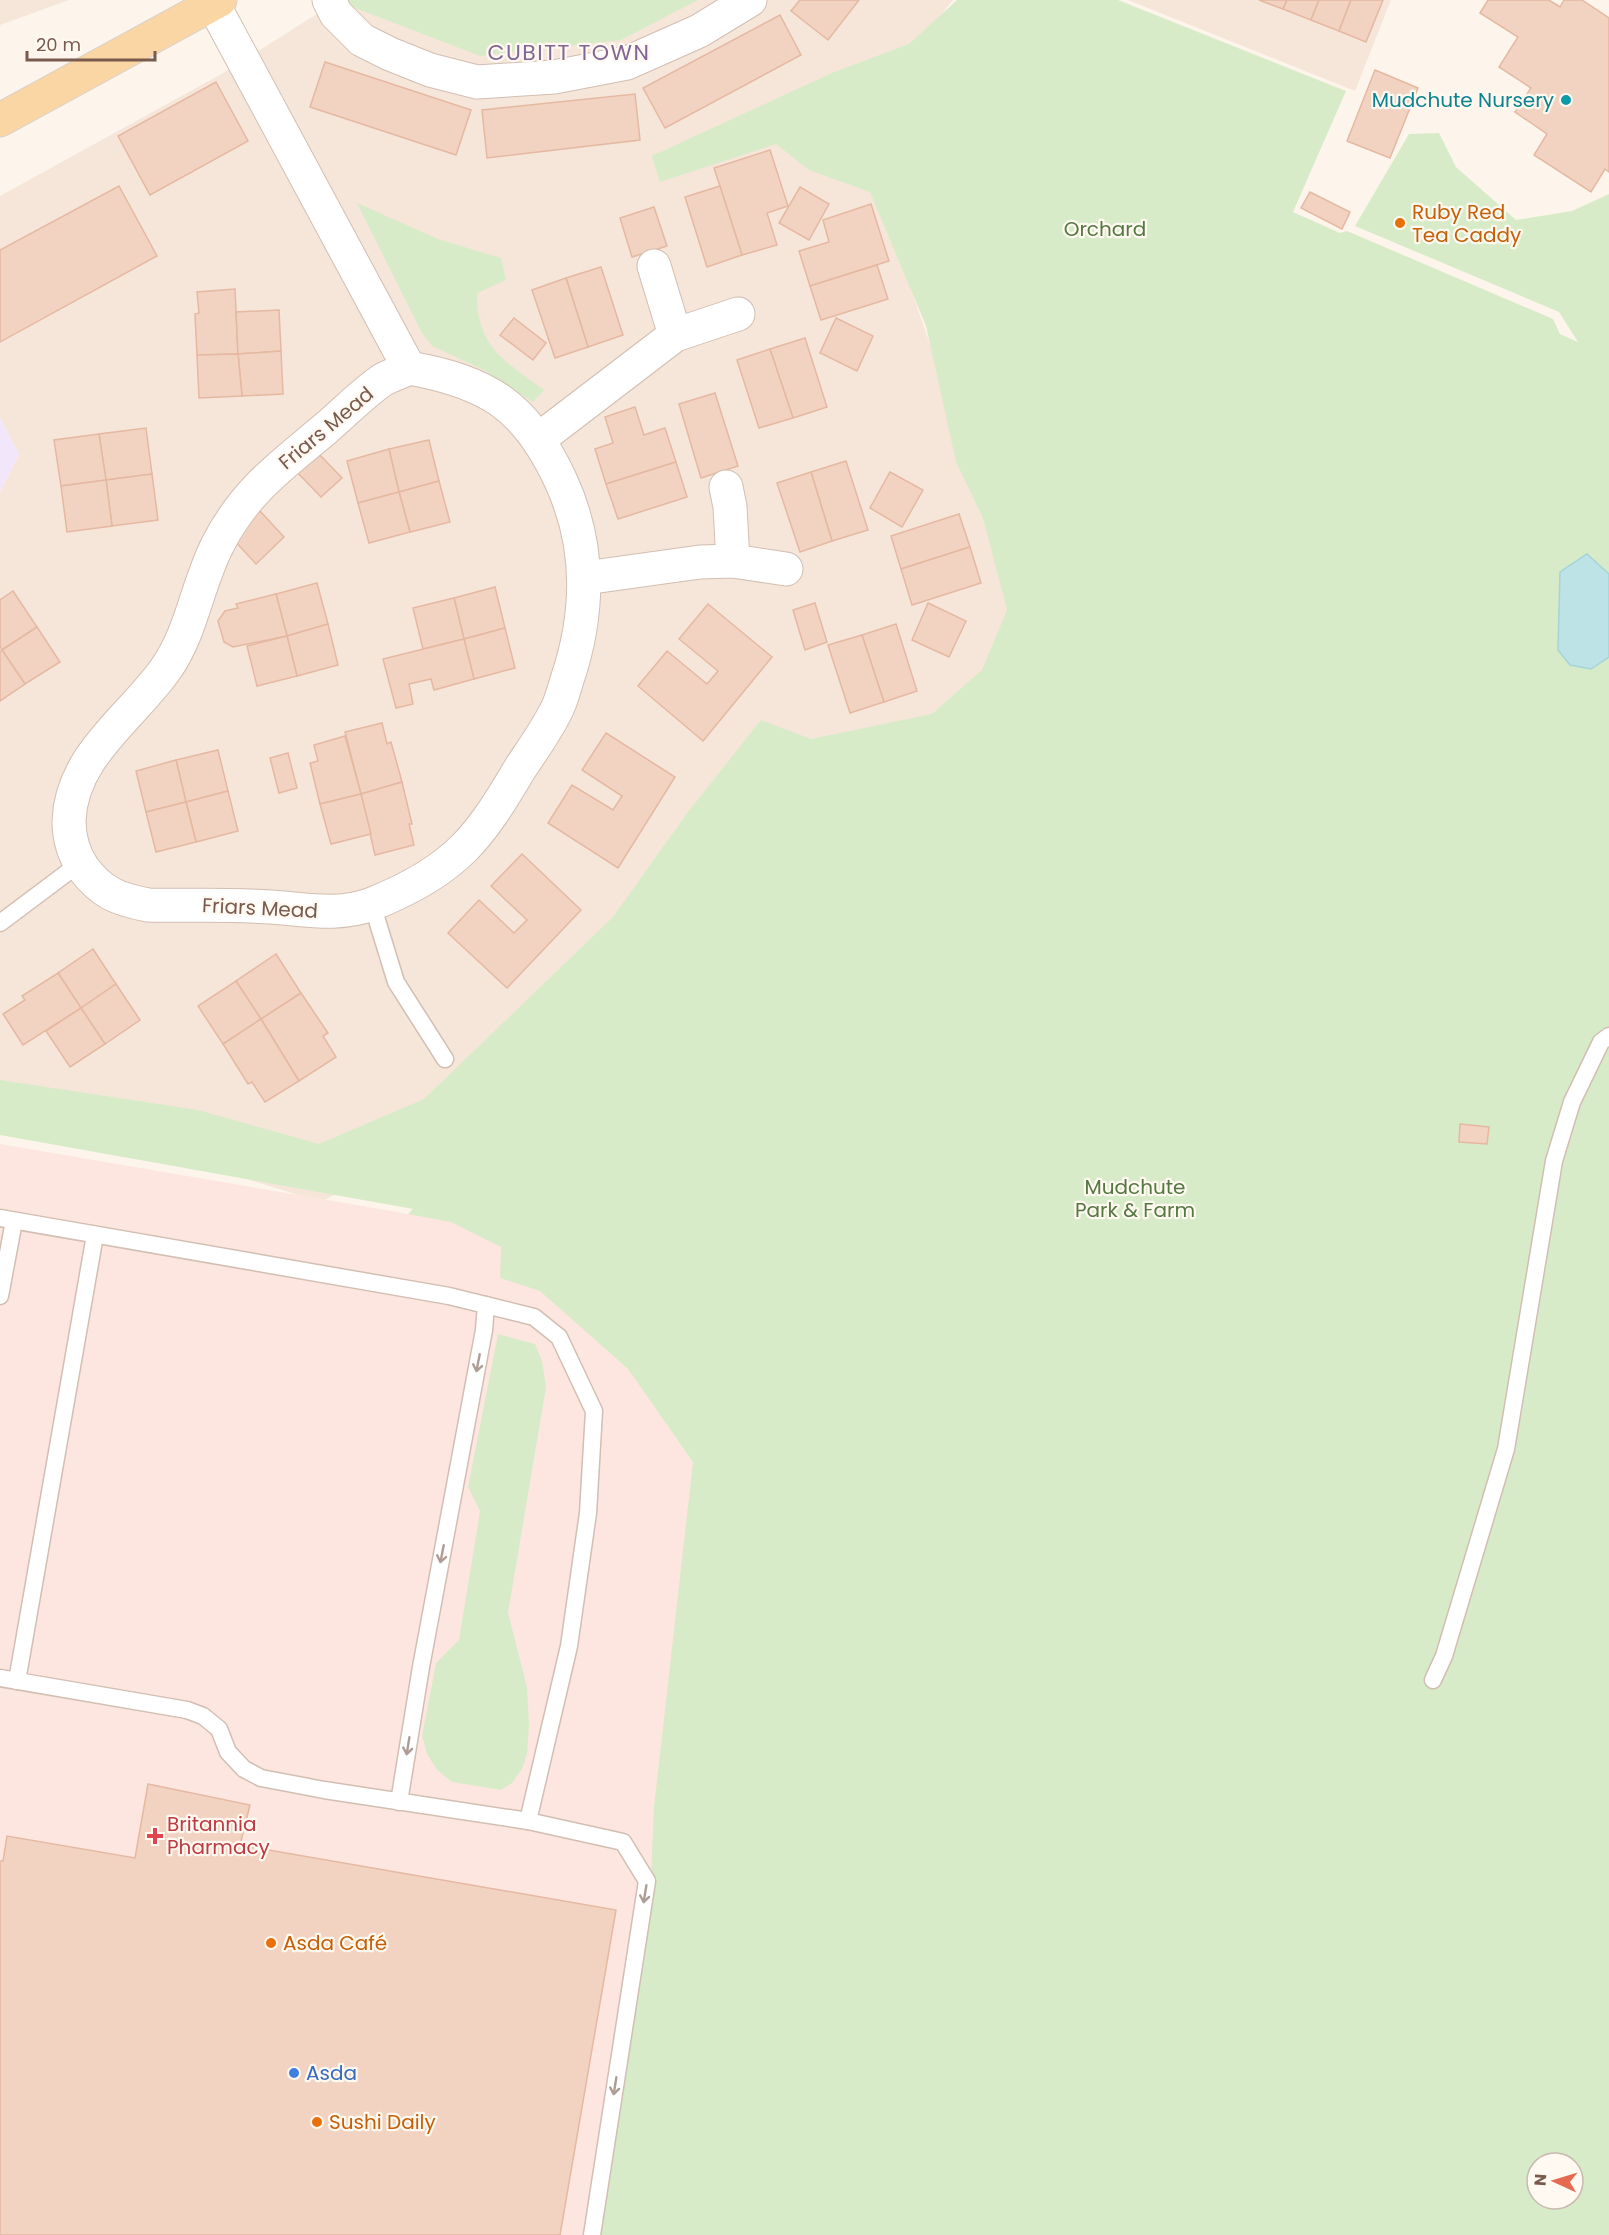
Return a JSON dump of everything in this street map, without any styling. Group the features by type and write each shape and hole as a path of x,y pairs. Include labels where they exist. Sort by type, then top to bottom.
{"main road":[{"path":"0,120 217,2"}],"street":[{"path":"329,0 336,14 362,40 430,70 477,82 554,77 627,63 699,31 750,0"},
{"path":"217,2 410,368"},
{"path":"654,266 675,335"},
{"path":"539,439 675,335 738,314"},
{"name":"Friars Mead","path":"410,368 443,374 474,385 499,399 527,422 539,439 565,489 578,527 585,578 583,617 576,654 557,711 482,827 464,848 440,868 408,888 372,904 357,909 319,912 272,907 147,905 129,902 111,895 95,883 80,863 72,846 69,831 70,814 78,781 94,752 166,669 194,609 216,546 237,510 258,485 384,379 410,368"},
{"path":"726,487 730,507 733,561"},
{"path":"585,578 700,562 733,561 786,569"}],"lane":[{"path":"0,923 80,863"},
{"path":"372,904 396,982 445,1059"},
{"path":"1433,1680 1447,1645 1506,1449 1554,1161 1572,1101 1601,1042 1609,1036"},
{"path":"0,1296 7,1219 449,1296 534,1317 559,1336 594,1412 588,1513 569,1646 528,1821"},
{"path":"95,1235 8,1679 188,1710 203,1716 219,1729 228,1752 244,1769 261,1778 528,1821 623,1842 647,1881 592,2235"},
{"path":"399,1802 421,1667 484,1330 486,1305"}],"shaded area":[{"path":"0,0 69,0 0,25"},
{"path":"344,0 953,0 852,122 1020,600 994,674 450,1131 321,1202 240,1177 0,1119 0,492 19,454 0,417 0,196 225,72 320,12"},
{"path":"1128,0 1391,0 1355,91"},
{"path":"0,417 19,454 0,492"},
{"path":"0,1144 538,1236 751,1477 634,2235 0,2235"}],"green space":[{"path":"344,0 698,0 621,40 480,56 340,2"},
{"name":"Mudchute Park & Farm","path":"957,0 1118,0 1346,91 1293,212 1340,233 1347,231 1553,319 1560,334 1578,342 1559,312 1355,226 1409,134 1439,133 1456,167 1516,220 1572,211 1609,194 1609,2235 599,2235 649,1918 654,1807 693,1462 628,1369 540,1291 500,1278 501,1247 451,1222 408,1214 413,1209 0,1135 0,1080 198,1110 319,1144 424,1099 613,917 688,812 761,720 811,739 932,714 982,670 1007,610 983,518 956,462 926,326 870,192 809,170 776,144 660,182 652,156 832,73 909,44"},
{"path":"357,203 438,239 501,258 506,280 477,293 478,311 487,340 496,351 505,361 544,390 533,402 484,370 432,346 422,333"},
{"path":"498,1334 535,1344 542,1361 546,1387 508,1613 527,1687 529,1724 527,1754 522,1769 512,1783 501,1790 452,1782 437,1770 427,1754 422,1736 436,1663 459,1640 480,1511 468,1487"}],"water":[{"path":"1587,554 1609,574 1609,657 1591,669 1570,665 1558,650 1560,572"}],"building":[{"path":"800,0 859,0 828,40 791,11"},
{"path":"1259,0 1287,0 1283,9"},
{"path":"1287,0 1319,0 1311,20 1283,9"},
{"path":"1319,0 1351,0 1339,31 1311,20"},
{"path":"1351,0 1383,0 1366,42 1339,31"},
{"name":"Mudchute Nursery","path":"1488,0 1549,0 1560,7 1564,0 1582,0 1609,18 1609,172 1605,169 1591,192 1534,155 1547,134 1515,112 1531,88 1499,67 1518,37 1480,13"},
{"path":"780,15 801,55 665,128 643,88"},
{"path":"325,62 471,110 456,155 310,107"},
{"path":"1375,70 1418,88 1390,158 1347,141"},
{"path":"216,82 248,141 150,195 118,136"},
{"path":"635,94 640,140 487,158 482,110"},
{"path":"770,150 788,206 767,213 777,245 742,255 714,168"},
{"path":"119,186 157,256 0,342 0,250"},
{"path":"720,186 742,255 707,267 685,197"},
{"path":"800,187 829,204 809,240 779,223"},
{"path":"1310,192 1350,212 1342,229 1301,208"},
{"path":"871,204 889,261 810,286 799,251 829,242 823,220"},
{"path":"654,207 667,246 632,257 620,218"},
{"path":"877,265 888,299 821,320 810,286"},
{"path":"601,267 623,335 588,347 566,278"},
{"path":"566,278 588,347 555,358 532,290"},
{"path":"235,289 238,354 197,355 195,314 199,313 197,292"},
{"path":"279,310 281,351 238,354 236,312"},
{"path":"514,318 546,343 533,360 500,335"},
{"path":"836,318 873,336 857,371 820,353"},
{"path":"805,338 827,407 793,418 770,349"},
{"path":"770,349 793,418 759,428 737,360"},
{"path":"281,351 283,394 242,396 238,354"},
{"path":"238,354 242,396 199,398 197,355"},
{"path":"715,393 738,466 701,478 679,404"},
{"path":"635,407 644,435 665,428 676,462 606,484 595,449 613,443 605,417"},
{"path":"146,428 152,474 106,480 99,434"},
{"path":"99,434 106,480 61,486 54,440"},
{"path":"429,440 439,481 399,492 389,449"},
{"path":"389,449 399,492 358,503 347,461"},
{"path":"318,453 342,478 321,497 297,472"},
{"path":"846,461 868,530 832,541 811,472"},
{"path":"676,462 687,497 618,519 606,484"},
{"path":"811,472 832,541 800,552 777,483"},
{"path":"890,472 923,490 902,527 870,508"},
{"path":"152,474 158,520 112,526 106,480"},
{"path":"106,480 112,526 67,532 61,486"},
{"path":"439,481 450,522 410,532 399,492"},
{"path":"399,492 410,532 369,543 358,503"},
{"path":"259,510 284,537 256,564 234,540"},
{"path":"959,514 970,547 901,569 891,536"},
{"path":"970,547 981,583 912,605 901,569"},
{"path":"317,583 328,624 287,636 276,594"},
{"path":"495,587 505,628 464,639 454,598"},
{"path":"13,591 37,627 2,650 0,646 0,600"},
{"path":"276,594 287,636 233,647 224,642 218,621 225,611 238,608 236,604"},
{"path":"454,598 464,639 423,649 413,608"},
{"path":"815,603 827,642 805,650 793,610"},
{"path":"928,603 966,621 949,657 912,640"},
{"path":"708,604 772,657 703,741 638,686 667,651 707,684 718,671 679,639"},
{"path":"328,624 338,665 297,676 287,636"},
{"path":"896,624 917,691 884,702 862,635"},
{"path":"37,627 60,662 25,684 2,650"},
{"path":"505,628 515,668 474,679 464,639"},
{"path":"862,635 884,702 850,713 828,645"},
{"path":"287,636 297,676 257,686 247,646"},
{"path":"464,639 474,679 434,690 431,679 409,684 413,704 396,708 383,659"},
{"path":"2,650 25,684 0,701 0,651"},
{"path":"382,723 387,744 391,742 402,782 361,794 345,732"},
{"path":"606,733 675,777 618,868 548,823 572,785 613,810 622,796 582,770"},
{"path":"345,736 361,794 320,804 310,763 318,761 314,745"},
{"path":"218,750 228,791 186,802 176,760"},
{"path":"288,753 297,788 279,793 270,758"},
{"path":"176,760 186,802 146,812 136,771"},
{"path":"402,782 412,824 409,824 414,845 375,855 361,794"},
{"path":"228,791 238,831 196,842 186,802"},
{"path":"361,794 371,834 331,844 320,804"},
{"path":"186,802 196,842 156,852 146,812"},
{"path":"522,854 581,910 507,988 448,933 479,900 514,933 527,920 491,886"},
{"path":"93,949 116,984 81,1008 58,973"},
{"path":"276,954 301,993 261,1019 236,981"},
{"path":"58,973 81,1008 23,1045 3,1014 25,1000 22,996"},
{"path":"236,981 261,1019 223,1044 198,1006"},
{"path":"116,984 140,1020 105,1044 81,1008"},
{"path":"301,993 328,1033 323,1036 336,1057 299,1081 261,1019"},
{"path":"81,1008 105,1044 70,1067 46,1031"},
{"path":"261,1019 299,1081 265,1102 252,1082 248,1084 223,1044"},
{"path":"1460,1124 1489,1127 1487,1144 1459,1142"},
{"name":"Asda","path":"148,1784 250,1805 240,1845 616,1910 560,2235 0,2235 0,1861 3,1861 7,1836 135,1858"}],"place":[{"name":"Mudchute Nursery","path":"1566,100"},
{"name":"Ruby Red Tea Caddy","path":"1400,223"},
{"name":"Britannia Pharmacy","path":"155,1836"},
{"name":"Asda Café","path":"271,1943"},
{"name":"Asda","path":"294,2073"},
{"name":"Sushi Daily","path":"317,2122"}],"district":[{"name":"CUBITT TOWN","path":"569,52"}],"park label":[{"name":"Orchard","path":"1105,229"}]}
